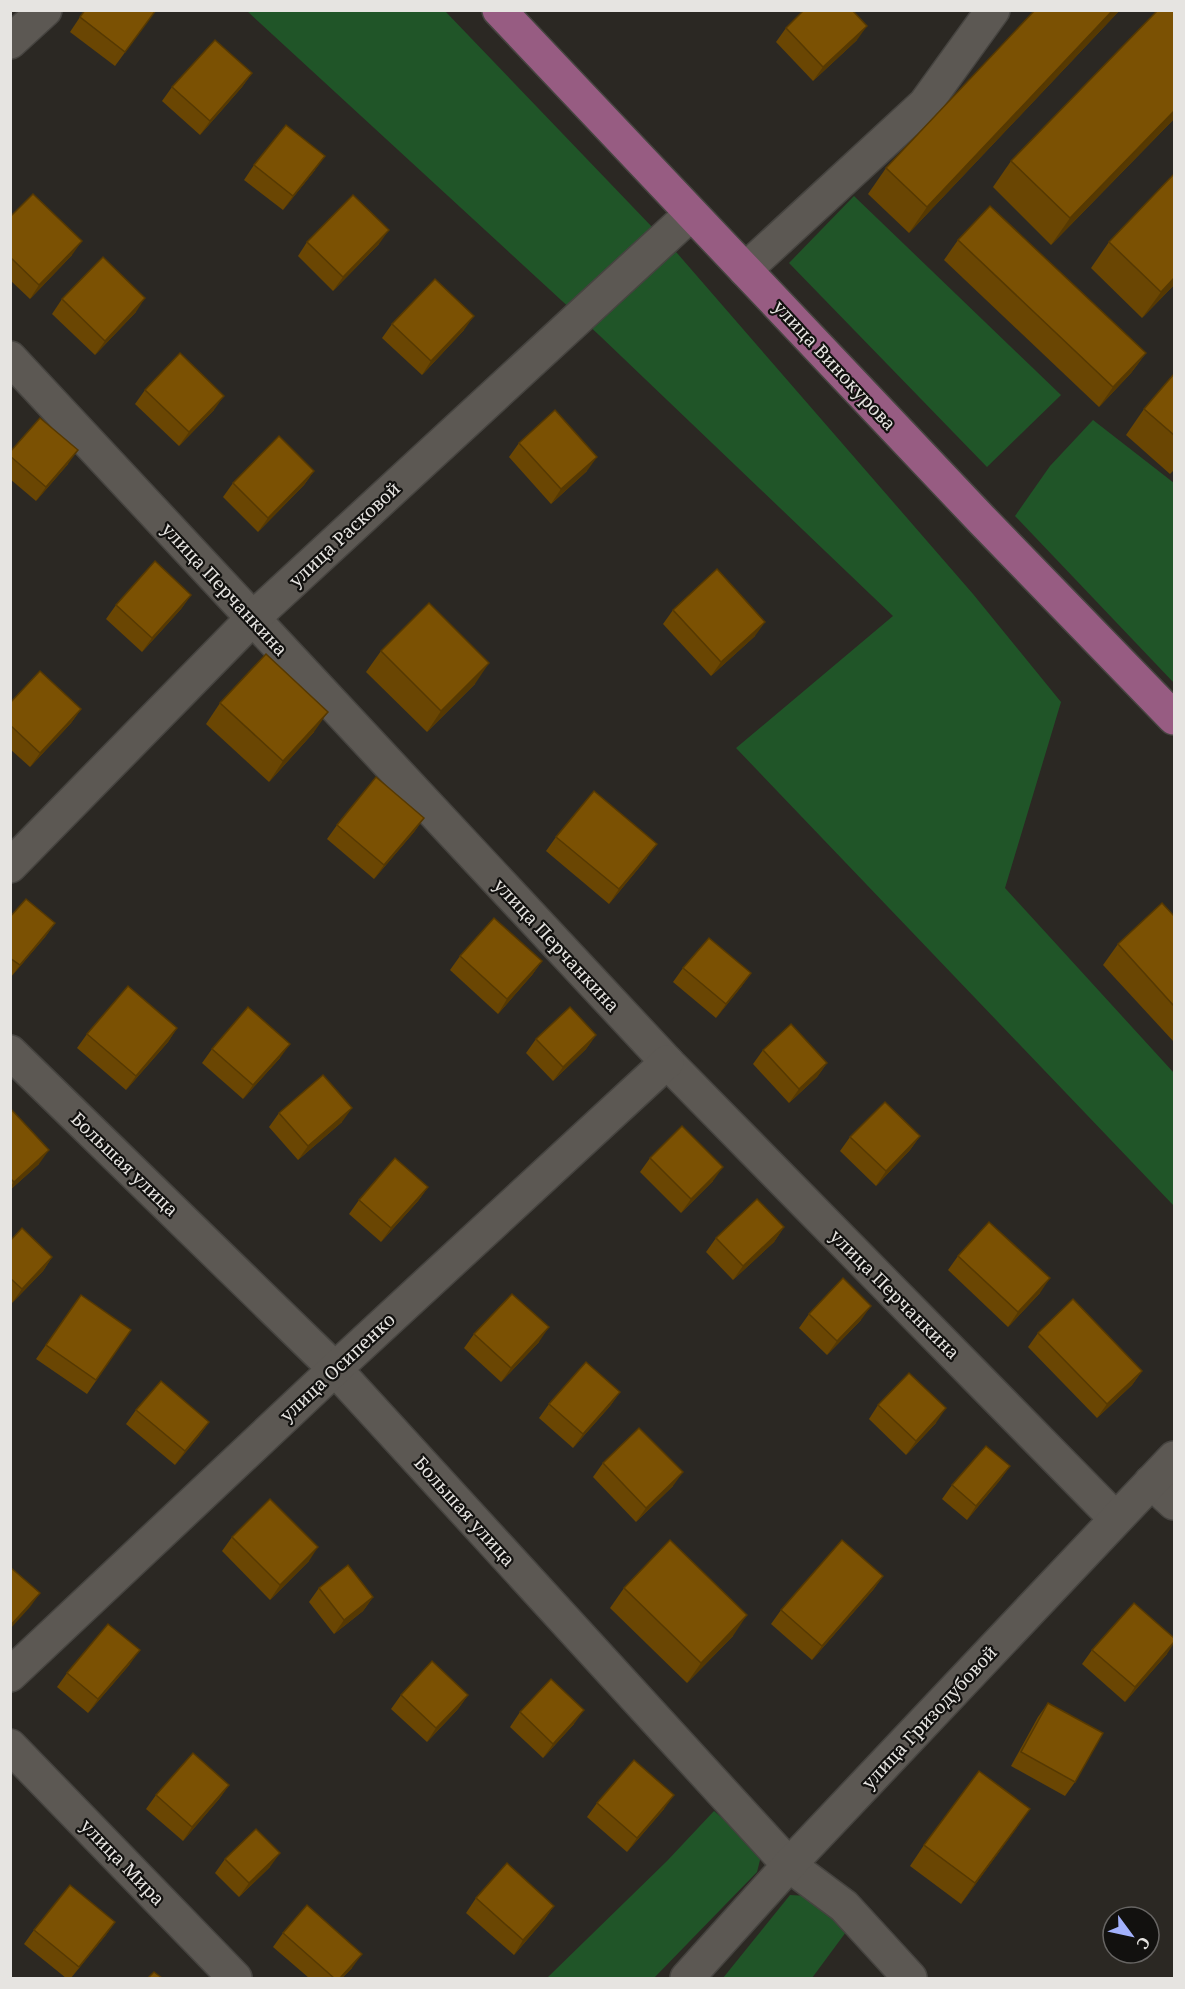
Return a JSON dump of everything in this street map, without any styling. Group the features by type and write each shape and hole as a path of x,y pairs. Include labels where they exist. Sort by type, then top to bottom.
{"main road":[{"name":"улица Винокурова","path":"499,10 981,519 1174,718"}],"street":[{"path":"10,42 45,10"},
{"path":"745,270 925,104 993,10"},
{"name":"улица Расковой","path":"10,866 252,619 691,214"},
{"name":"улица Перчанкина","path":"10,358 667,1062 1116,1519"},
{"name":"Большая улица","path":"10,1052 335,1369 789,1866 844,1906 910,1978"},
{"name":"улица Осипенко","path":"10,1675 335,1369 667,1062"},
{"name":"улица Гризодубовой","path":"687,1978 789,1866 1174,1458"},
{"path":"1151,1482 1174,1503"},
{"name":"улица Мира","path":"10,1746 235,1978"}],"green space":[{"path":"247,11 445,11 677,253 973,594 1061,702 1005,888 1174,1073 1174,1206 736,748 893,616 599,335"},
{"path":"854,196 1061,395 987,467 789,263"},
{"path":"1093,420 1174,483 1174,683 1015,516 1050,466"},
{"path":"714,1811 762,1852 757,1872 654,1978 547,1978 667,1861"},
{"path":"790,1895 809,1896 846,1932 812,1978 723,1978"}],"building":[{"path":"85,10 156,10 125,52 80,17"},
{"path":"804,10 852,10 867,26 823,67 786,28"},
{"path":"1035,10 1113,10 927,207 886,168"},
{"path":"1158,10 1174,10 1174,111 1070,218 1011,161"},
{"path":"215,40 252,73 210,121 172,87"},
{"path":"286,125 325,156 293,196 254,165"},
{"path":"1174,174 1174,278 1161,292 1109,242"},
{"path":"33,194 82,241 39,285 10,257 10,217"},
{"path":"353,195 389,230 343,277 307,242"},
{"path":"990,206 1146,353 1113,387 958,240"},
{"path":"103,257 145,298 105,341 62,299"},
{"path":"435,279 474,316 431,361 392,324"},
{"path":"180,353 224,396 189,432 145,390"},
{"path":"1174,374 1174,435 1144,409"},
{"path":"555,410 597,457 561,489 519,443"},
{"path":"40,418 78,450 46,487 10,456 10,452"},
{"path":"279,436 314,471 268,518 233,483"},
{"path":"155,561 191,595 152,638 116,605"},
{"path":"717,569 765,622 721,662 673,610"},
{"path":"429,603 489,663 441,711 381,651"},
{"path":"266,654 328,712 283,761 220,703"},
{"path":"40,671 81,709 40,753 10,725 10,703"},
{"path":"376,777 424,818 384,865 337,825"},
{"path":"594,791 657,844 619,889 556,837"},
{"path":"26,899 55,923 20,965 10,958 10,917"},
{"path":"1162,903 1174,916 1174,1006 1118,944"},
{"path":"494,918 542,961 507,999 460,956"},
{"path":"709,938 751,973 726,1004 683,968"},
{"path":"128,986 177,1028 136,1076 87,1034"},
{"path":"248,1007 290,1044 253,1085 212,1049"},
{"path":"570,1007 596,1035 563,1067 536,1039"},
{"path":"791,1024 827,1063 799,1089 763,1050"},
{"path":"323,1075 352,1108 308,1146 279,1113"},
{"path":"885,1102 920,1136 886,1171 850,1137"},
{"path":"10,1108 49,1150 14,1182 10,1178"},
{"path":"682,1126 723,1167 691,1199 650,1158"},
{"path":"395,1158 428,1187 391,1228 359,1200"},
{"path":"757,1199 784,1227 743,1266 716,1238"},
{"path":"989,1222 1050,1278 1018,1312 958,1256"},
{"path":"22,1228 52,1257 22,1289 10,1278 10,1241"},
{"path":"843,1278 871,1306 837,1341 809,1314"},
{"path":"512,1294 549,1327 511,1368 474,1334"},
{"path":"81,1295 131,1330 96,1380 46,1345"},
{"path":"1073,1299 1142,1371 1107,1404 1038,1333"},
{"path":"586,1362 620,1392 583,1434 549,1404"},
{"path":"909,1373 946,1408 916,1441 878,1405"},
{"path":"161,1381 209,1422 185,1451 136,1410"},
{"path":"639,1428 683,1472 646,1508 603,1463"},
{"path":"986,1446 1010,1466 976,1506 952,1485"},
{"path":"270,1499 318,1547 280,1585 232,1537"},
{"path":"670,1540 747,1615 701,1663 624,1588"},
{"path":"842,1540 883,1576 822,1646 781,1610"},
{"path":"348,1565 373,1597 344,1620 319,1588"},
{"path":"10,1567 40,1593 10,1626"},
{"path":"1134,1603 1174,1638 1174,1642 1135,1687 1092,1650"},
{"path":"108,1624 140,1650 98,1699 67,1673"},
{"path":"432,1661 468,1695 436,1728 401,1695"},
{"path":"551,1679 584,1710 553,1744 520,1712"},
{"path":"1048,1703 1103,1733 1075,1782 1021,1752"},
{"path":"193,1753 229,1785 192,1827 156,1795"},
{"path":"634,1760 674,1795 637,1838 597,1803"},
{"path":"979,1771 1030,1809 975,1883 924,1845"},
{"path":"256,1829 280,1853 249,1883 225,1859"},
{"path":"507,1863 554,1906 523,1940 476,1898"},
{"path":"70,1885 115,1922 79,1967 34,1930"},
{"path":"307,1905 362,1954 340,1978 334,1978 283,1933"},
{"path":"154,1972 162,1978 148,1978"}]}
